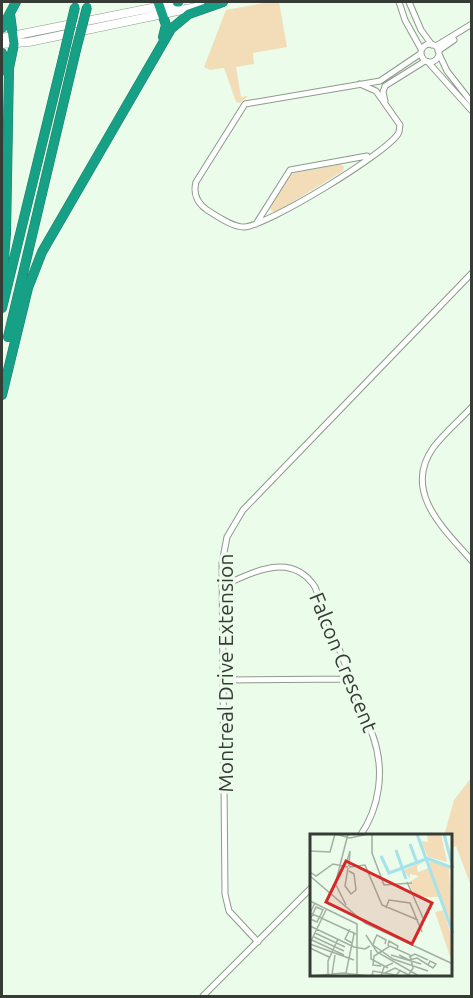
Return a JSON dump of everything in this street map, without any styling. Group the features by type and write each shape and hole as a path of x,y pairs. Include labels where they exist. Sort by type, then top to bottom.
{"highway":[{"path":"2,28 16,2"},
{"path":"2,395 22,307 42,252 160,45 184,17 226,2"},
{"path":"2,308 75,4"},
{"path":"2,371 88,4"},
{"path":"159,8 166,27 160,45"},
{"path":"2,284 6,234 9,87 14,40 10,14"},
{"path":"2,53 9,87"}],"main road":[{"path":"2,44 180,2"},
{"path":"159,8 226,2"},
{"path":"2,38 14,40"}],"street":[{"path":"399,2 405,20 426,62 471,111"},
{"path":"409,2 421,30 471,103"},
{"path":"436,49 471,26"},
{"path":"360,84 373,89 398,121 399,133 372,155 293,206 256,224 244,227 233,224 206,209 195,194 196,182 242,107 252,101 382,80 421,52 427,45 436,49"},
{"path":"387,105 383,92 385,86 426,62 435,61 436,49"},
{"path":"256,224 290,170 372,155"},
{"name":"Montreal Drive Extension","path":"258,942 240,925 225,901 222,586 226,537 243,510 471,273"},
{"path":"471,407 434,446 426,460 423,478 424,496 429,508 471,561"},
{"name":"Falcon Crescent","path":"222,586 273,566 287,566 303,573 315,587 376,743 379,766 375,805 361,834"},
{"path":"224,680 351,679"},
{"path":"203,996 310,889"}],"shaded area":[{"path":"279,2 287,47 253,53 254,64 236,67 241,97 248,96 240,103 236,102 224,68 210,70 204,67 226,10"},
{"path":"341,164 344,167 343,171 276,212 271,211 270,206 290,174"},
{"path":"471,778 471,886 456,846 452,848 452,834 445,834 454,800"}]}
